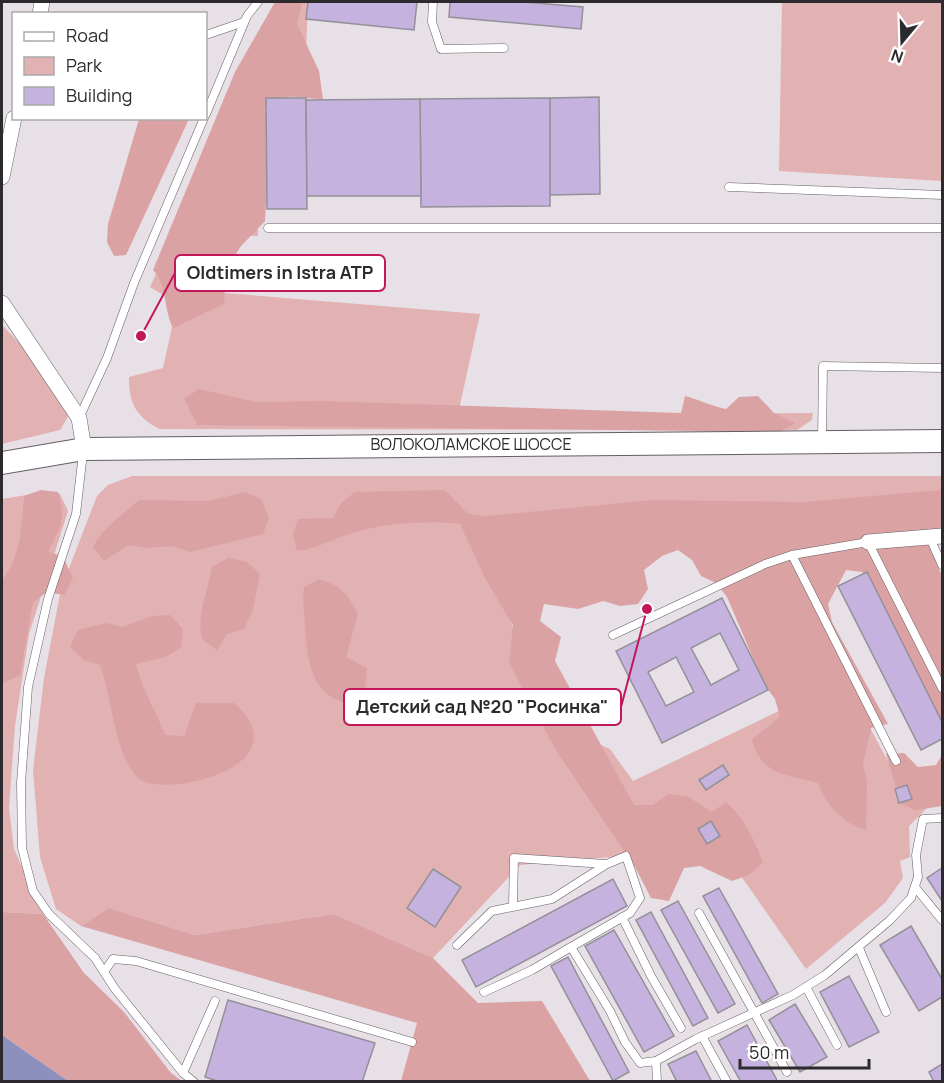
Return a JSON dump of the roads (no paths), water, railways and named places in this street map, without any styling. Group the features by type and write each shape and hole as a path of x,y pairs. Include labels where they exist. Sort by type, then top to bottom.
{"main road":[{"name":"ВОЛОКОЛАМСКОЕ ШОССЕ","path":"2,463 84,448 942,441"}],"street":[{"path":"2,177 4,147 13,120"},
{"path":"2,303 79,417 84,448"},
{"path":"868,542 936,537"}],"lane":[{"path":"207,112 244,22 258,2"},
{"path":"433,2 432,22 441,49 504,48"},
{"path":"207,35 244,22"},
{"path":"79,417 107,358 134,283 203,120"},
{"path":"729,187 942,195"},
{"path":"268,228 942,228"},
{"path":"822,442 823,366 942,368"},
{"path":"84,448 76,514 48,599 28,687 21,783 22,848 33,891 49,914 95,958 183,1073 194,1082"},
{"path":"936,537 942,565"},
{"path":"613,635 765,564 792,555 868,542 942,688"},
{"path":"792,555 896,761"},
{"path":"571,947 610,1011 625,1042 640,1063 656,1061 702,1036 806,987 859,948 911,898 918,877 916,855 923,819 942,818"},
{"path":"457,945 492,911 552,899 606,864 626,856 640,898 630,913 531,970 483,992"},
{"path":"513,905 514,858 606,864"},
{"path":"915,887 942,920"},
{"path":"699,913 787,1072"},
{"path":"622,917 651,976 681,1028"},
{"path":"859,948 886,1012"},
{"path":"104,972 113,959 136,961 412,1042"},
{"path":"806,987 837,1045"},
{"path":"183,1073 215,1001"},
{"path":"702,1036 727,1082"},
{"path":"656,1061 657,1082"}],"water":[{"path":"2,1035 9,1040 68,1081 2,1081"}],"place":[{"name":"Oldtimers in Istra ATP","path":"141,336"},
{"name":"Детский сад №20 \"Росинка\"","path":"647,609"}]}
